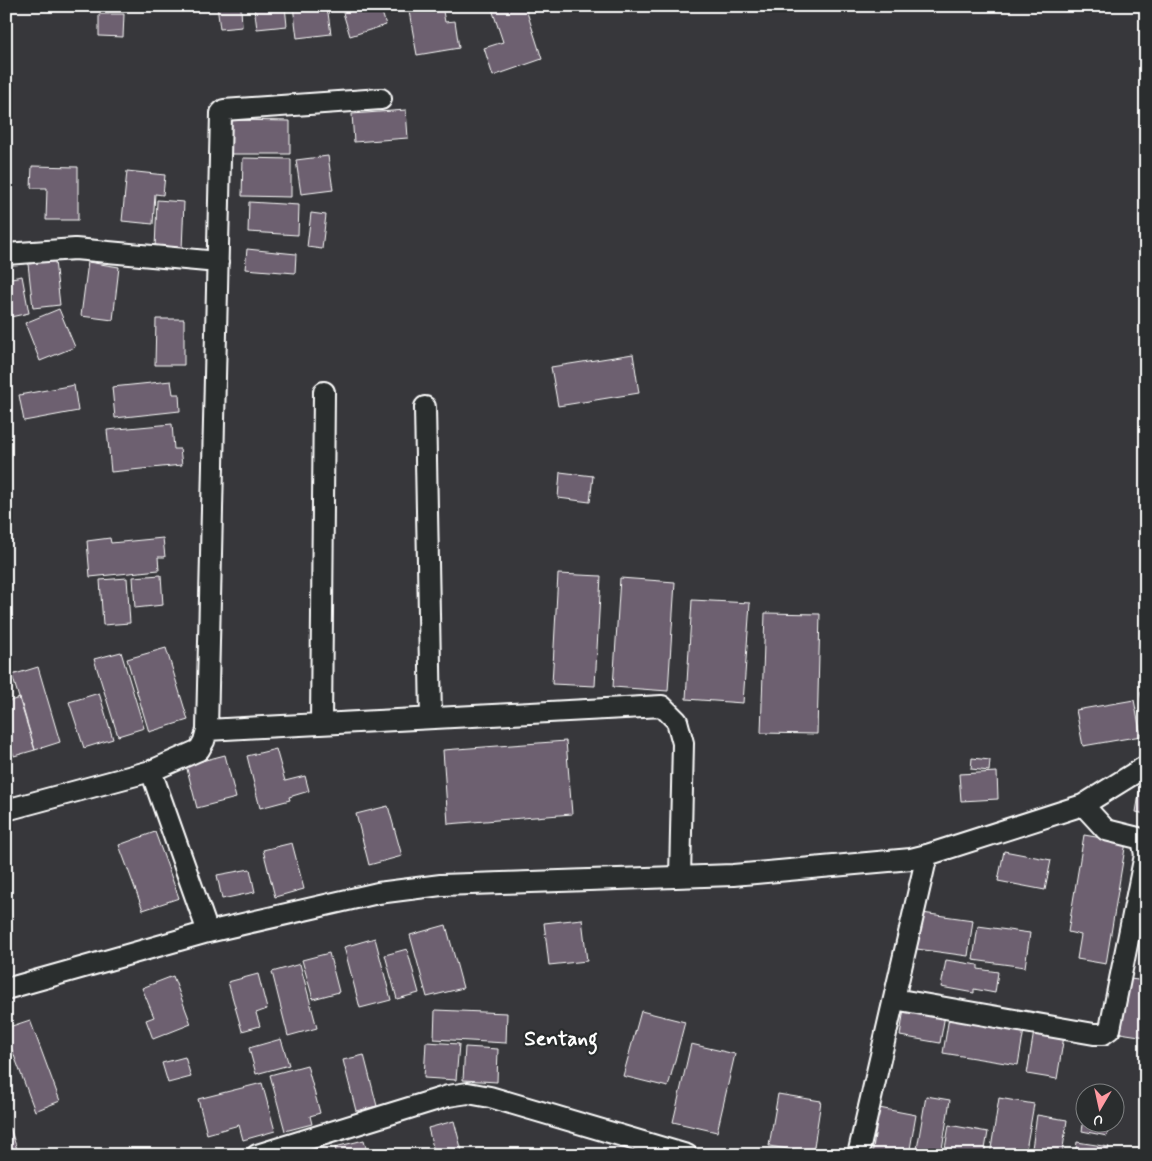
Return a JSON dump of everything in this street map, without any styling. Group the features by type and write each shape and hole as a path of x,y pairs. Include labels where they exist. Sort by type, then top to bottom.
{"street":[{"path":"6,810 151,771 199,750 204,742 206,730 222,111 382,99"},
{"path":"6,254 75,249 218,262"},
{"path":"321,724 324,392"},
{"path":"425,407 432,718"},
{"path":"206,730 662,706 677,721 683,743 680,877"},
{"path":"6,989 208,932 406,888 753,873 911,859 1083,805 1146,766"},
{"path":"151,771 208,932"},
{"path":"894,999 1094,1034 1103,1034 1110,1029 1144,855 1142,839 1106,830 1083,805"},
{"path":"858,1155 927,855"},
{"path":"257,1155 448,1096 468,1093 490,1096 687,1155"}],"building":[{"path":"217,6 248,6 248,8 241,8 242,27 220,29"},
{"path":"254,6 285,6 287,26 257,29"},
{"path":"293,6 327,6 331,34 297,38"},
{"path":"341,6 380,6 386,25 350,36"},
{"path":"408,6 442,6 445,22 455,21 459,48 417,55"},
{"path":"491,6 525,6 542,59 493,76 484,48 503,42"},
{"path":"99,14 124,14 123,37 99,36"},
{"path":"406,110 408,138 354,142 352,114"},
{"path":"230,120 290,121 290,154 230,154"},
{"path":"328,156 333,190 301,194 296,160"},
{"path":"243,158 291,159 291,197 242,196"},
{"path":"32,166 78,167 78,220 46,220 47,188 31,188"},
{"path":"127,171 165,175 163,195 155,194 153,224 122,221"},
{"path":"157,200 184,202 182,249 155,248"},
{"path":"249,202 299,205 298,235 248,232"},
{"path":"311,213 326,215 322,249 307,247"},
{"path":"247,249 296,254 295,273 245,269"},
{"path":"55,261 60,305 33,308 28,264"},
{"path":"88,262 119,267 113,320 81,316"},
{"path":"22,276 29,313 6,318 6,279"},
{"path":"59,309 75,347 40,361 25,323"},
{"path":"156,319 184,319 184,365 155,365"},
{"path":"633,354 639,393 558,406 551,367"},
{"path":"171,381 173,394 179,394 180,411 115,418 112,387"},
{"path":"74,385 78,411 24,421 19,395"},
{"path":"172,424 174,449 180,449 182,465 111,472 107,430"},
{"path":"560,472 593,476 590,502 558,498"},
{"path":"110,538 111,543 163,538 165,557 158,557 159,570 90,577 87,541"},
{"path":"558,574 601,576 595,686 552,684"},
{"path":"161,575 163,605 135,608 133,577"},
{"path":"127,578 130,623 103,625 100,580"},
{"path":"620,578 675,582 668,691 613,687"},
{"path":"692,600 750,603 743,703 686,699"},
{"path":"765,613 820,614 817,734 761,733"},
{"path":"166,648 188,720 149,732 127,659"},
{"path":"121,652 144,728 118,736 94,659"},
{"path":"38,667 60,742 35,750 12,675"},
{"path":"1146,691 1146,719 1140,692"},
{"path":"99,693 113,739 84,748 69,702"},
{"path":"20,698 35,750 14,756 6,732 6,702"},
{"path":"1134,700 1141,736 1083,746 1076,710"},
{"path":"566,741 572,814 448,824 443,750"},
{"path":"276,749 285,781 305,776 309,791 289,797 290,800 260,808 247,756"},
{"path":"225,755 236,798 197,808 186,765"},
{"path":"972,758 990,760 989,771 971,769"},
{"path":"997,772 998,799 961,801 959,774"},
{"path":"1143,772 1146,773 1146,814 1136,812"},
{"path":"388,806 402,856 369,865 356,814"},
{"path":"155,832 179,898 143,910 119,845"},
{"path":"1084,835 1126,842 1106,964 1077,959 1081,935 1068,932"},
{"path":"292,843 304,889 275,897 263,850"},
{"path":"1004,851 1051,860 1045,890 998,881"},
{"path":"250,869 255,892 222,899 217,875"},
{"path":"922,913 973,920 968,956 917,949"},
{"path":"582,919 587,961 549,965 544,923"},
{"path":"446,925 463,988 427,997 410,935"},
{"path":"978,926 1030,933 1025,967 973,960"},
{"path":"375,938 391,1000 360,1008 344,947"},
{"path":"407,949 419,993 397,999 385,955"},
{"path":"329,953 339,992 313,999 302,960"},
{"path":"946,960 978,965 978,969 998,972 995,993 974,989 974,993 941,987"},
{"path":"300,964 317,1028 288,1036 272,972"},
{"path":"258,974 267,1009 256,1013 260,1026 242,1031 228,982"},
{"path":"173,976 191,1024 153,1039 146,1020 154,1017 142,988"},
{"path":"1130,979 1146,981 1146,1037 1120,1033"},
{"path":"904,1008 945,1015 940,1043 900,1036"},
{"path":"435,1010 507,1013 506,1043 434,1039"},
{"path":"641,1011 685,1022 668,1087 623,1076"},
{"path":"950,1011 1025,1024 1018,1065 943,1053"},
{"path":"30,1020 60,1101 35,1111 6,1034 6,1028"},
{"path":"1034,1031 1064,1036 1057,1079 1027,1074"},
{"path":"281,1039 289,1065 256,1074 249,1048"},
{"path":"426,1042 459,1044 456,1080 424,1078"},
{"path":"691,1044 735,1054 717,1132 673,1122"},
{"path":"465,1047 498,1049 497,1082 463,1080"},
{"path":"364,1055 377,1106 356,1111 343,1060"},
{"path":"185,1057 191,1077 168,1083 162,1063"},
{"path":"307,1065 320,1113 310,1116 312,1124 285,1131 270,1075"},
{"path":"262,1083 275,1131 243,1140 239,1125 207,1134 198,1099"},
{"path":"778,1094 821,1101 813,1153 769,1146"},
{"path":"926,1096 950,1100 941,1155 916,1155"},
{"path":"999,1098 1034,1104 1026,1150 1021,1150 1020,1155 990,1155"},
{"path":"879,1108 916,1115 909,1155 872,1155"},
{"path":"1037,1115 1067,1120 1062,1155 1031,1155"},
{"path":"454,1121 463,1155 435,1155 428,1128"},
{"path":"949,1125 988,1132 984,1155 944,1155"},
{"path":"10,1128 19,1155 6,1155 6,1130"},
{"path":"364,1140 368,1155 337,1155 335,1147"},
{"path":"1077,1142 1109,1147 1107,1155 1075,1155"}],"district":[{"name":"Sentang","path":"561,1038"}]}
